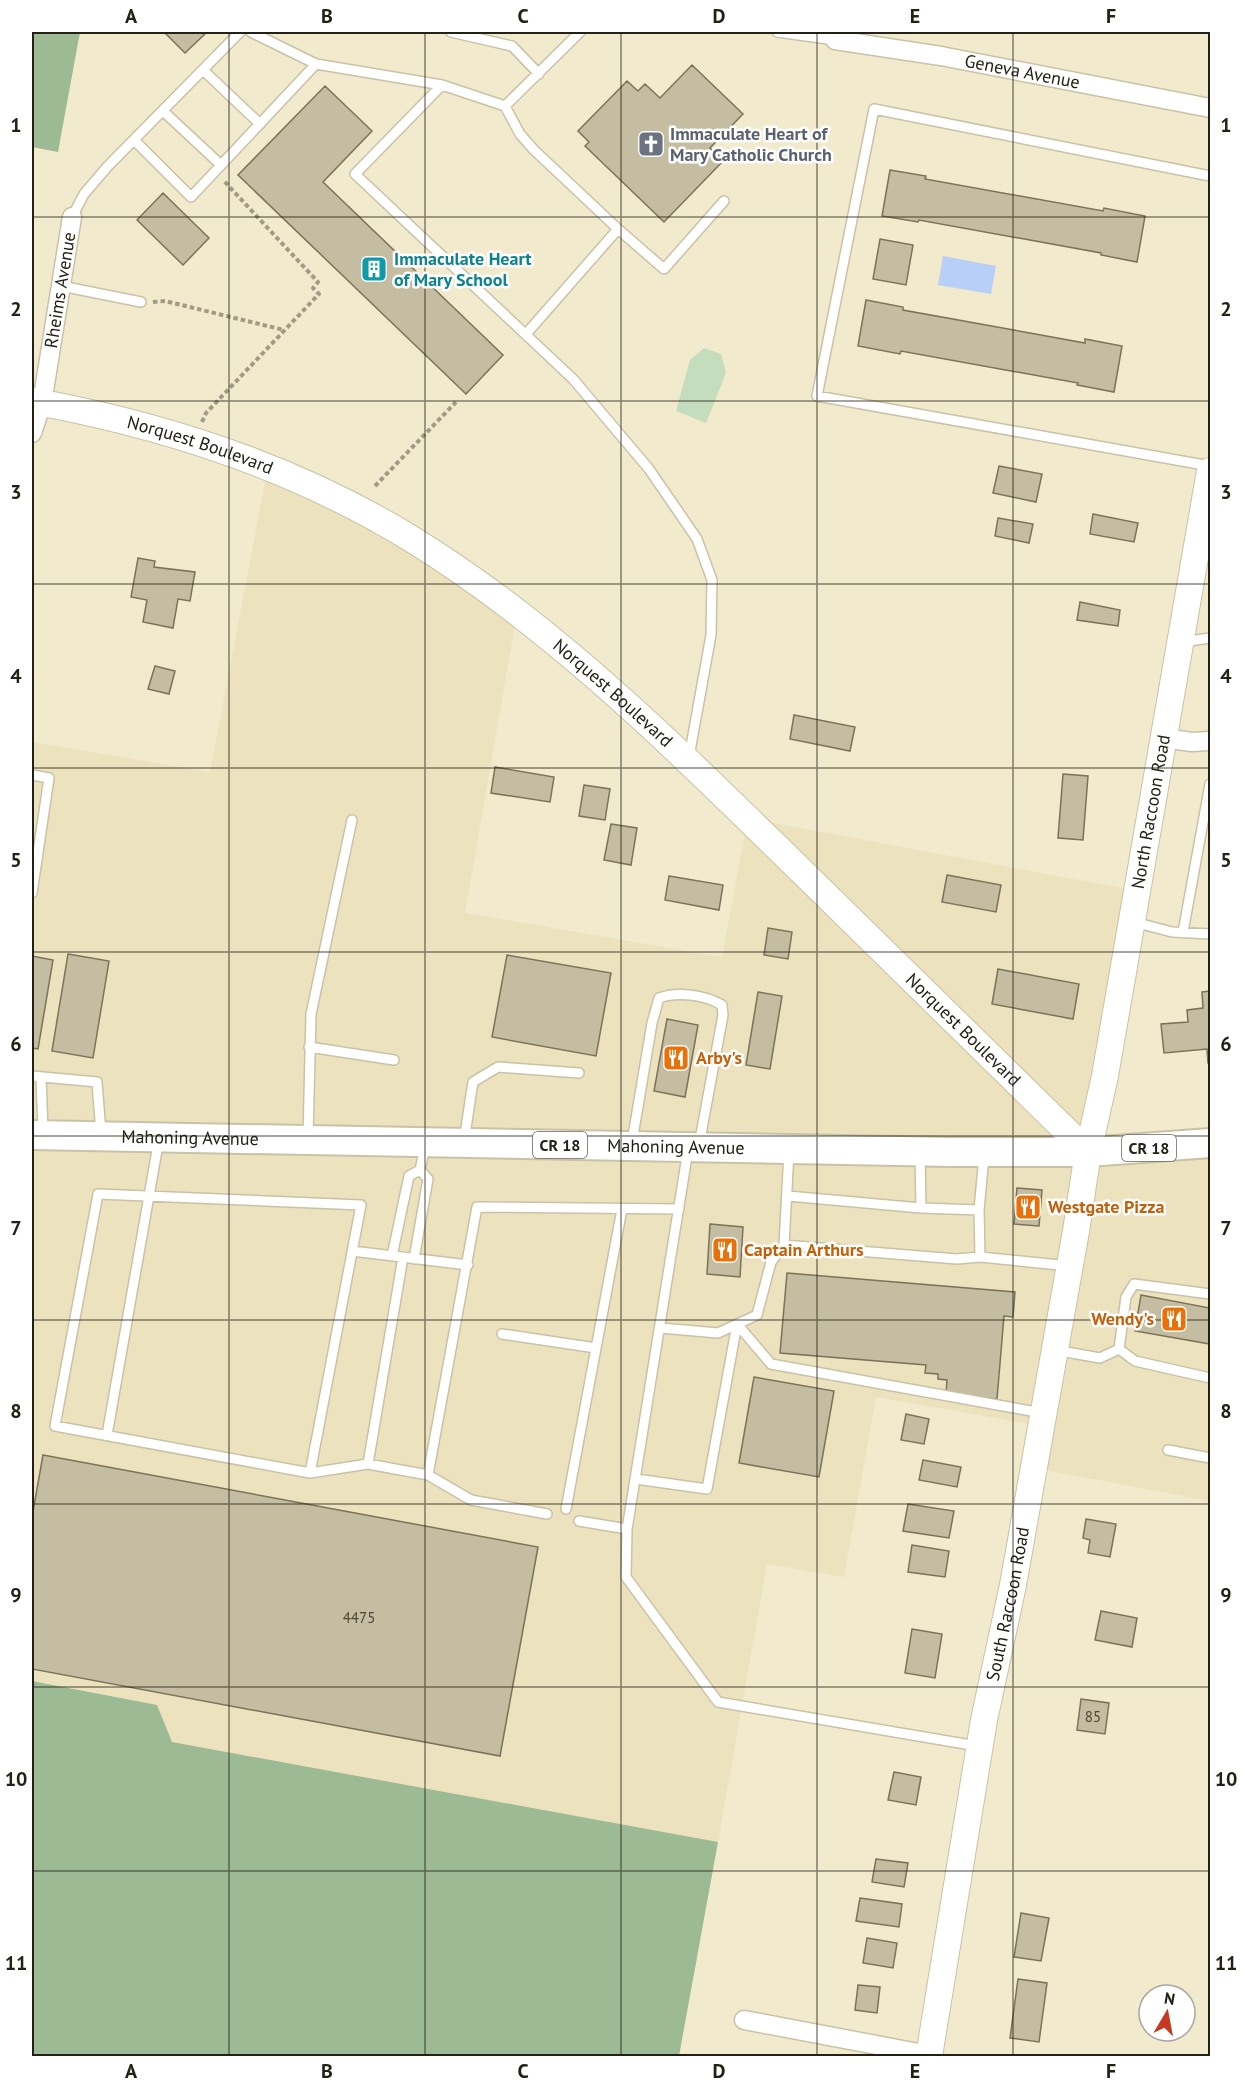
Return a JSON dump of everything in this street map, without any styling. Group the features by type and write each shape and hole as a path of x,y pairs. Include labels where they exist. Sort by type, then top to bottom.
{"main road":[{"name":"Mahoning Avenue","path":"37,1135 920,1152 1088,1152 1210,1143"}],"street":[{"name":"Geneva Avenue","path":"835,40 941,56 1210,108"},
{"name":"Rheims Avenue","path":"32,433 72,218"},
{"name":"Norquest Boulevard","path":"37,402 122,419 196,440 268,467 341,500 417,543 470,577 604,685 688,762 1088,1152"},
{"name":"North Raccoon Road","path":"1088,1152 1105,1076 1210,471"},
{"path":"1163,738 1192,742 1210,741"},
{"name":"South Raccoon Road","path":"929,2056 980,1747 1013,1585 1088,1152"},
{"path":"744,2020 929,2056"}],"lane":[{"path":"72,218 84,194 240,32"},
{"path":"251,32 316,64 442,85 505,105 520,135 534,150 664,269 724,201"},
{"path":"451,32 512,46 539,74"},
{"path":"505,105 580,32"},
{"path":"777,32 835,40"},
{"path":"135,141 191,197 316,64"},
{"path":"203,70 260,124"},
{"path":"442,85 355,174 573,379 649,470 697,539 712,580 711,635 688,762"},
{"path":"1210,176 874,109 817,396 1210,466"},
{"path":"163,111 218,168"},
{"path":"526,334 618,229"},
{"path":"61,286 141,302"},
{"path":"1180,642 1210,638"},
{"path":"32,775 49,778 32,892"},
{"path":"1183,932 1210,784"},
{"path":"309,1140 311,1014 352,820"},
{"path":"1132,921 1183,932 1210,934"},
{"path":"631,1146 652,1023 659,998 671,993 714,1000 722,1005 723,1015 679,1209 627,1529 626,1577 718,1702 980,1747"},
{"path":"309,1047 394,1060"},
{"path":"464,1143 473,1082 489,1072 498,1067 579,1073"},
{"path":"37,1135 36,1077 97,1082 101,1136"},
{"path":"107,1436 159,1137"},
{"path":"420,1170 425,1142"},
{"path":"661,1328 718,1333 758,1315 771,1262 784,1245 789,1149"},
{"path":"920,1152 921,1208"},
{"path":"981,1257 979,1210 984,1152"},
{"path":"392,1256 409,1176 420,1170"},
{"path":"414,1259 428,1179 420,1170"},
{"path":"309,1473 361,1205 98,1194 55,1426 309,1473 368,1464 428,1475 471,1500 547,1514"},
{"path":"788,1196 921,1208 979,1210"},
{"path":"428,1475 477,1207 679,1209"},
{"path":"566,1509 622,1209"},
{"path":"784,1245 957,1259 981,1257 1070,1266"},
{"path":"352,1251 468,1265"},
{"path":"368,1464 403,1257"},
{"path":"1119,1348 1126,1297 1134,1284 1210,1294"},
{"path":"737,1324 771,1364 881,1386 1044,1413"},
{"path":"636,1479 707,1489 737,1324"},
{"path":"502,1334 596,1348"},
{"path":"1055,1350 1100,1358 1119,1348"},
{"path":"1119,1348 1135,1361 1210,1378"},
{"path":"1168,1450 1210,1458"},
{"path":"579,1521 627,1529"}],"path":[{"path":"196,440 206,413 319,294 313,288 318,282 218,168"},
{"path":"141,302 165,301 284,330"},
{"path":"375,486 456,402"}],"shaded area":[{"path":"268,467 517,613 465,913 722,957 748,818 1137,891 1088,1151 1210,1143 1210,1501 1034,1468 1041,1426 876,1397 844,1577 767,1564 718,1842 171,1742 157,1705 32,1681 32,742 210,772"}],"green space":[{"path":"32,32 80,32 58,152 32,147"},
{"path":"704,348 721,354 726,373 706,423 676,411 690,360"},
{"path":"32,1681 157,1705 172,1742 718,1842 679,2056 32,2056"}],"water":[{"path":"943,256 996,266 991,294 938,285"}],"building":[{"path":"207,32 185,53 165,33"},
{"name":"Immaculate Heart of Mary Catholic Church","path":"692,65 743,114 710,148 724,160 664,222 585,146 589,142 578,131 627,81 638,91 645,84 660,98"},
{"name":"Immaculate Heart of Mary School","path":"325,86 372,131 323,182 503,355 466,394 238,175"},
{"path":"890,170 926,176 925,179 1103,211 1104,208 1145,216 1137,262 1101,255 1101,253 919,220 918,222 882,216"},
{"path":"163,193 209,238 183,265 137,220"},
{"path":"880,239 913,245 906,285 873,279"},
{"path":"866,300 903,307 903,310 1085,343 1085,339 1122,346 1114,392 1077,385 1078,383 901,351 900,354 858,346"},
{"path":"999,466 1042,474 1036,502 993,493"},
{"path":"1093,514 1138,523 1134,542 1090,534"},
{"path":"998,518 1033,524 1029,543 995,536"},
{"path":"138,558 155,561 154,567 195,572 190,601 178,599 173,628 143,622 147,600 131,597"},
{"path":"1080,602 1120,610 1118,626 1077,620"},
{"path":"155,666 175,671 169,694 148,689"},
{"path":"794,715 855,727 850,751 790,739"},
{"path":"495,767 554,777 550,802 491,793"},
{"path":"1063,774 1088,776 1083,840 1058,838"},
{"path":"584,785 610,789 605,820 579,816"},
{"path":"611,824 637,828 631,865 604,860"},
{"path":"947,875 1001,885 996,912 942,902"},
{"path":"669,876 723,885 719,910 665,900"},
{"path":"768,928 792,932 788,959 764,955"},
{"path":"68,954 109,961 93,1058 52,1051"},
{"path":"507,955 611,973 596,1056 492,1037"},
{"path":"32,956 53,960 38,1049 32,1048"},
{"path":"998,969 1079,984 1073,1019 992,1004"},
{"path":"1210,991 1210,1063 1208,1063 1207,1049 1164,1053 1161,1024 1188,1022 1187,1010 1203,1008 1202,992"},
{"path":"758,992 782,996 770,1069 746,1065"},
{"name":"Arby's","path":"667,1019 698,1025 685,1097 654,1091"},
{"name":"Westgate Pizza","path":"1017,1188 1042,1190 1039,1226 1014,1224"},
{"name":"Captain Arthurs","path":"710,1224 743,1227 740,1277 707,1274"},
{"path":"787,1273 1015,1292 1013,1317 1004,1316 997,1399 946,1394 947,1380 938,1379 938,1374 925,1373 926,1365 780,1353"},
{"name":"Wendy's","path":"1141,1295 1210,1308 1210,1344 1135,1331"},
{"path":"754,1377 834,1391 819,1477 739,1463"},
{"path":"906,1414 929,1419 924,1444 901,1440"},
{"path":"43,1455 538,1547 500,1756 32,1669 32,1517"},
{"path":"923,1460 961,1467 957,1487 919,1480"},
{"path":"908,1504 954,1511 949,1538 903,1531"},
{"path":"1086,1519 1116,1524 1110,1557 1088,1553 1090,1540 1083,1538"},
{"path":"912,1545 949,1551 945,1577 908,1572"},
{"path":"1101,1611 1137,1618 1132,1647 1095,1640"},
{"path":"912,1629 942,1634 935,1678 905,1673"},
{"path":"1081,1699 1109,1703 1105,1734 1077,1730"},
{"path":"894,1772 921,1777 916,1805 888,1800"},
{"path":"876,1859 908,1863 904,1887 872,1882"},
{"path":"860,1898 902,1904 899,1927 856,1921"},
{"path":"1021,1913 1049,1918 1041,1961 1014,1957"},
{"path":"867,1938 897,1943 893,1968 863,1963"},
{"path":"1018,1979 1047,1983 1039,2042 1010,2038"},
{"path":"858,1985 880,1987 877,2013 855,2010"}],"place":[{"name":"Immaculate Heart of Mary Catholic Church","path":"651,144"},
{"name":"Immaculate Heart of Mary School","path":"374,269"},
{"name":"Arby's","path":"676,1058"},
{"name":"Westgate Pizza","path":"1028,1207"},
{"name":"Captain Arthurs","path":"725,1250"},
{"name":"Wendy's","path":"1174,1319"}]}
